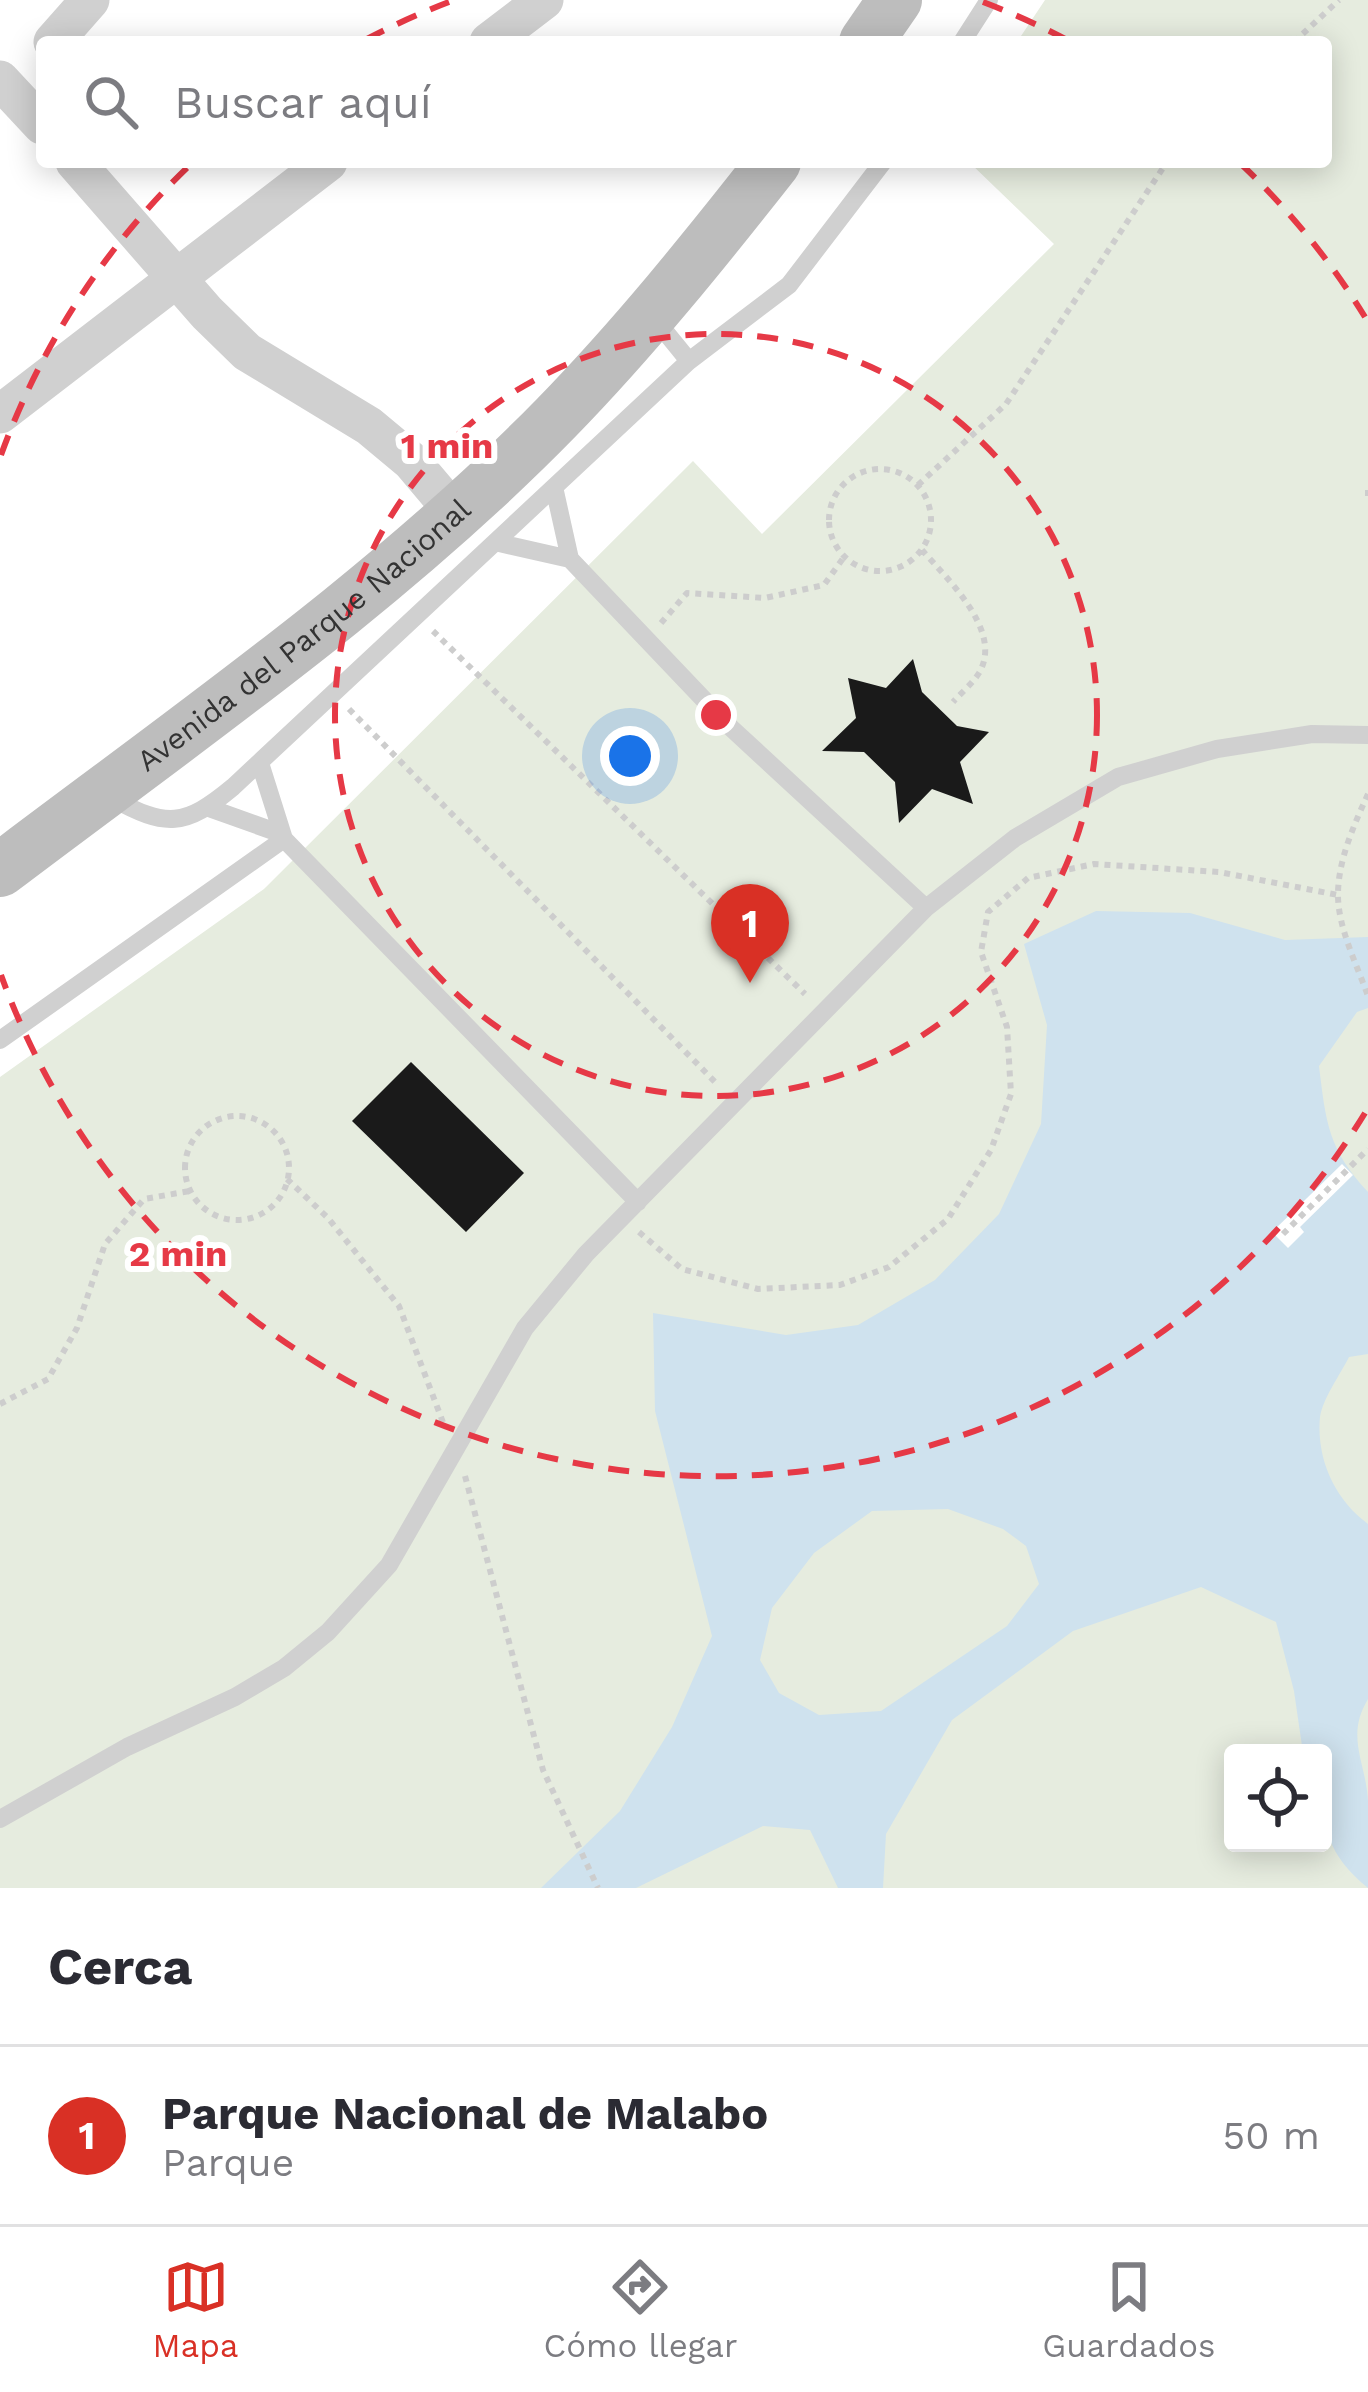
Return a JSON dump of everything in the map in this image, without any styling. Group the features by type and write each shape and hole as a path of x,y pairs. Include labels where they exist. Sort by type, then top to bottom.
{"street":[{"path":"58,36 90,0"},
{"path":"497,36 544,0"},
{"path":"870,36 895,0"},
{"path":"36,60 5,86 36,119"},
{"path":"80,168 247,352 369,426 411,461 475,528"},
{"path":"0,414 320,168"},
{"name":"Avenida del Parque Nacional","path":"0,870 329,622 475,528 556,418 650,314 769,168"}],"lane":[{"path":"966,36 989,0"},
{"path":"103,792 149,818 192,817 209,808 417,616 475,528 554,487 689,361 789,285 878,168"},
{"path":"650,314 689,361"},
{"path":"554,487 570,559"},
{"path":"475,528 570,559 729,725 926,908"},
{"path":"0,1819 127,1747 235,1697 284,1668 328,1632 389,1565 525,1328 586,1254 926,908 1015,838 1118,777 1217,748 1312,734 1368,735"},
{"path":"260,763 281,836"},
{"path":"209,808 281,836 638,1202"},
{"path":"0,1040 281,836"}],"path":[{"path":"1300,36 1339,0"},
{"path":"918,485 1006,404 1163,168"},
{"path":"880,469 894,470 918,485 931,517 922,550 893,570 859,567 844,557 835,544 829,514 842,485 853,476 880,469"},
{"path":"922,550 961,594 984,638 981,670 953,702"},
{"path":"646,638 687,593 765,598 824,585 844,557"},
{"path":"417,616 824,1012"},
{"path":"334,694 735,1103"},
{"path":"1368,794 1349,837 1338,896 1368,996"},
{"path":"622,1217 682,1269 758,1289 840,1285 890,1267 948,1219 991,1150 1011,1094 1007,1027 980,952 988,912 1028,878 1094,864 1219,872 1338,896"},
{"path":"218,1118 250,1118 265,1124 285,1148 289,1164 282,1194 260,1214 230,1219 216,1215 190,1191 185,1174 192,1139 218,1118"},
{"path":"1283,1234 1368,1149"},
{"path":"0,1404 49,1379 77,1328 105,1244 144,1199 190,1191"},
{"path":"576,1839 598,1888"}],"shaded area":[{"path":"1045,0 1368,0 1368,1888 0,1888 0,1077 264,889 693,461 762,534 1054,244 975,168 1332,168 1332,36 1021,36"}],"water":[{"path":"1096,911 1190,913 1285,940 1368,937 1368,1008 1357,1012 1319,1066 1331,1134 1344,1162 1368,1192 1368,1354 1349,1357 1325,1402 1320,1433 1325,1463 1337,1491 1368,1524 1368,1699 1357,1738 1368,1801 1368,1888 1332,1845 1332,1744 1302,1744 1276,1622 1201,1587 1073,1631 952,1720 886,1834 883,1888 838,1888 810,1830 763,1826 636,1888 541,1888 620,1811 672,1727 712,1636 655,1411 653,1313 786,1335 858,1325 935,1280 999,1214 1041,1124 1047,1025 1024,944","holes":["948,1509 1003,1529 1026,1546 1039,1584 1007,1626 881,1711 819,1715 779,1693 760,1660 772,1608 814,1553 872,1511"]}],"pier":[{"path":"1342,1164 1353,1175 1300,1227 1304,1232 1288,1248 1272,1232"}],"building":[{"path":"913,659 922,692 957,726 989,732 960,762 973,804 932,789 899,823 895,782 864,752 822,751 856,718 848,678 886,688"},
{"path":"411,1062 524,1173 466,1232 352,1121"}],"place":[{"name":"Parque Nacional de Malabo","path":"750,983"}]}
